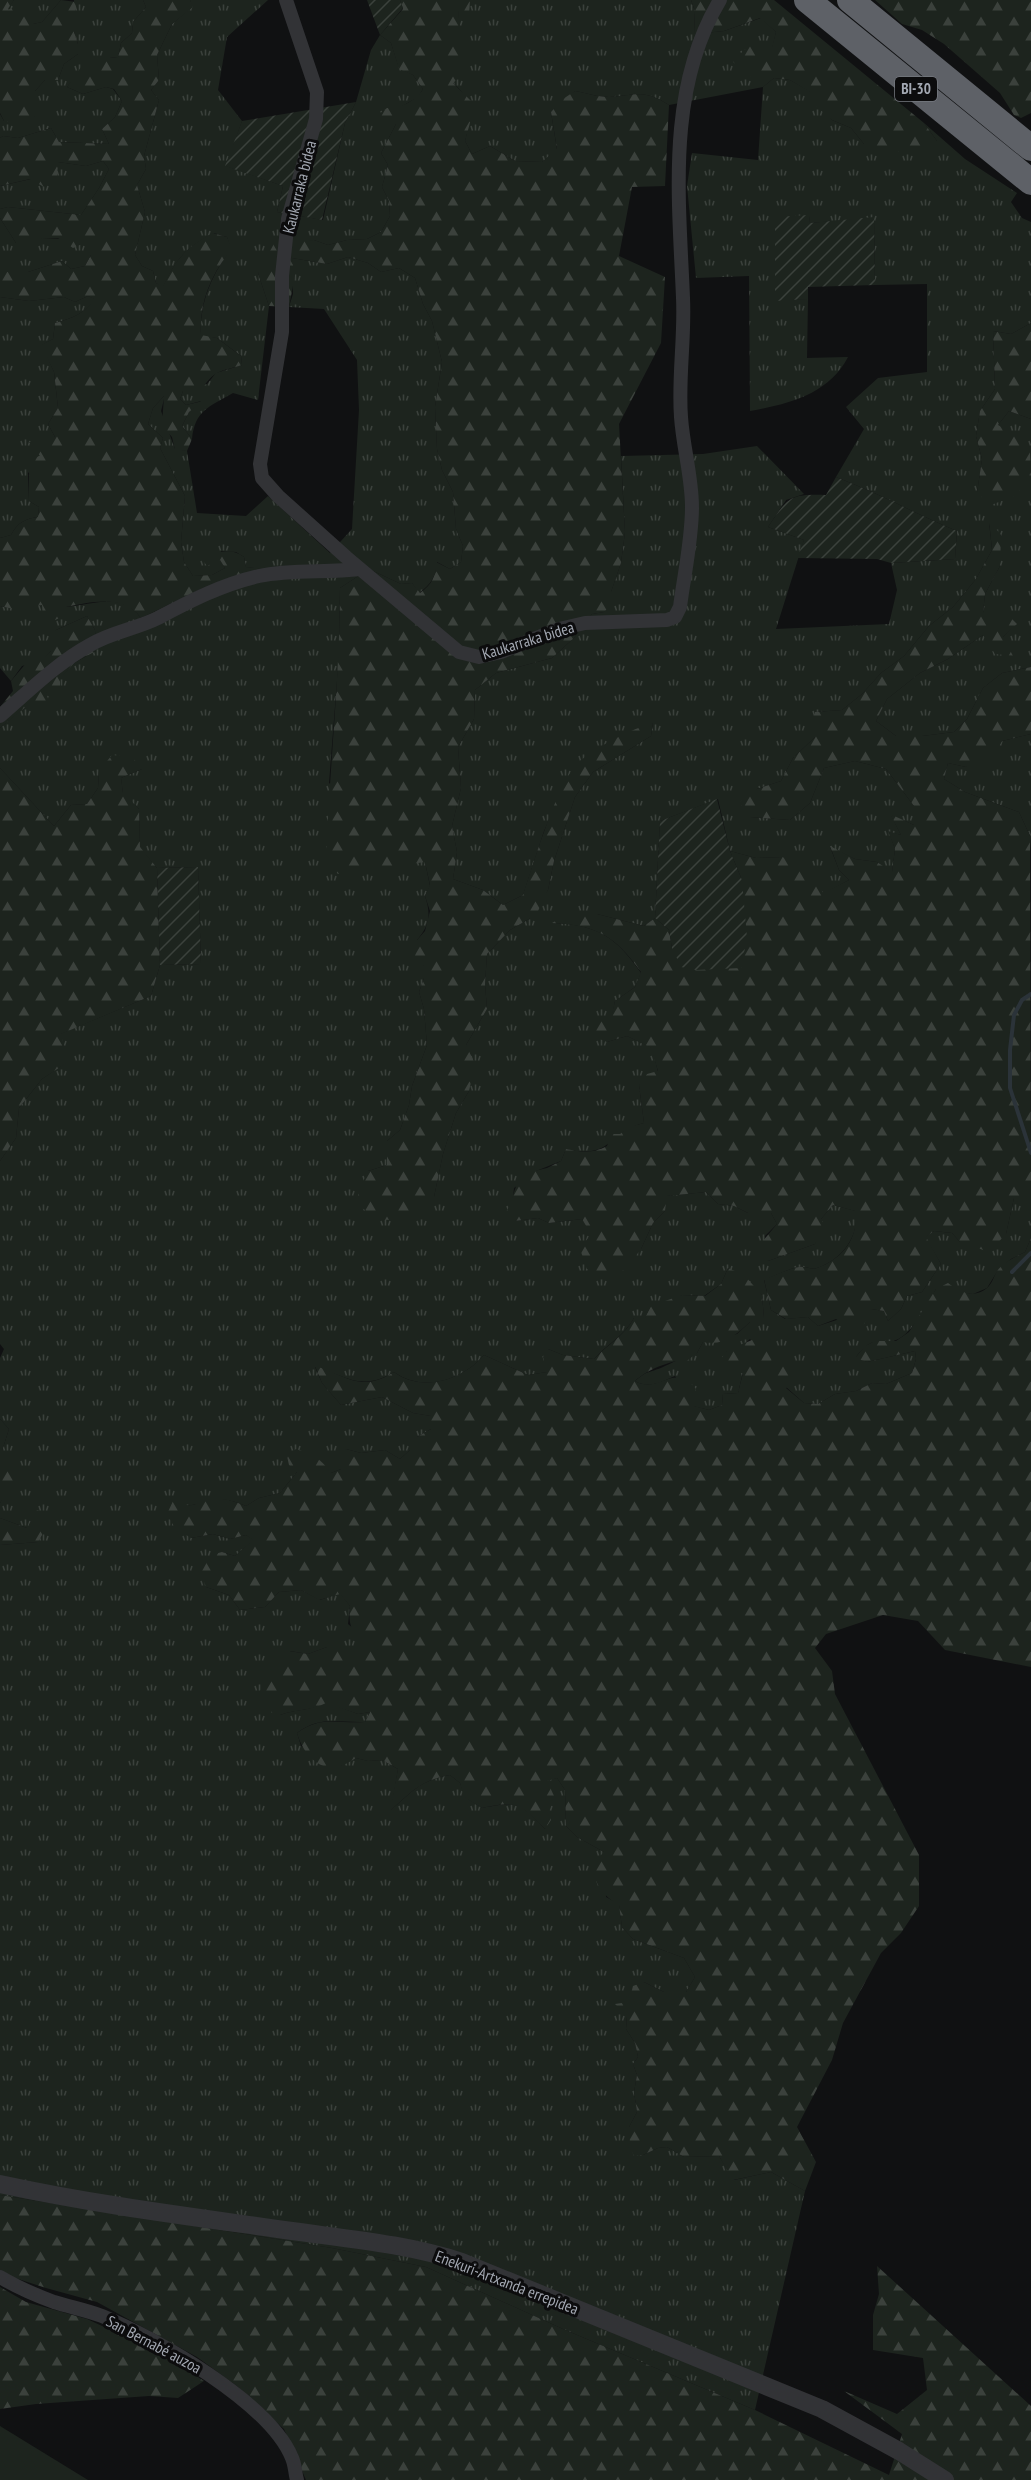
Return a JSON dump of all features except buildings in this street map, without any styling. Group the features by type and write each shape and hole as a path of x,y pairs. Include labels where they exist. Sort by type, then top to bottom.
{"highway":[{"name":"BI-30","path":"807,0 1028,180"},
{"name":"BI-30","path":"850,0 1031,148"}],"street":[{"name":"Kaukarraka bidea","path":"286,0 310,67 317,92 317,101 316,119 288,219 282,276 282,332 260,464 262,478 278,496 360,569 459,652 479,657 501,652 559,629 585,623 667,620 675,617 680,607 692,509 689,467 681,415 683,300 677,177 683,112 695,53 707,21 720,0"},
{"path":"0,716 63,662 90,644 137,628 199,596 258,576 287,572 336,572 360,569"},
{"name":"Enekuri-Artxanda errepidea","path":"0,2184 71,2199 384,2244 438,2254 822,2409 899,2451 945,2480"},
{"name":"San Bernabé auzoa","path":"0,2277 54,2302 105,2317 196,2364 249,2404 266,2421 293,2458 297,2480"}],"green space":[{"path":"0,0 14,0 7,10 19,6 31,10 33,24 42,22 61,0 76,2 74,32 78,54 64,64 58,80 45,80 35,91 35,116 24,126 4,121 0,113"},
{"path":"14,0 61,0 42,22 33,24 6,10"},
{"path":"74,0 143,0 146,7 133,22 132,33 121,43 118,57 90,66 67,87 83,94 106,87 113,89 122,101 115,117 102,129 109,144 59,142 51,128 18,138 3,136 0,138 0,114 4,121 35,116 35,91 45,80 58,80 64,64 78,54 74,32"},
{"path":"143,0 190,0 193,7 172,24 157,55 159,80 151,90 159,100 144,156 146,169 137,185 145,212 135,255 142,266 153,271 156,283 163,286 177,261 196,243 213,233 227,237 232,249 212,278 204,300 201,335 217,338 241,356 242,365 217,373 197,390 183,391 180,399 186,405 203,401 189,412 182,426 192,439 187,451 175,450 172,437 162,426 164,396 153,408 148,424 163,438 160,448 185,496 181,542 184,562 193,576 212,575 225,568 220,560 207,566 202,559 229,551 244,557 246,567 266,569 203,588 141,618 125,605 96,602 66,607 64,616 55,620 43,615 42,605 18,610 0,606 0,538 11,535 22,522 38,517 39,507 29,501 29,459 40,456 29,442 55,437 48,424 58,408 54,372 41,345 53,339 55,323 82,312 94,299 88,296 75,302 64,297 29,301 0,297 0,272 28,272 62,261 71,269 85,266 91,255 91,240 73,248 58,238 42,238 33,245 16,243 0,218 0,209 8,207 81,215 109,169 103,161 86,166 58,162 57,178 44,187 30,179 0,186 0,138 3,136 18,138 51,128 59,142 109,144 102,129 115,117 122,101 114,89 106,87 83,94 67,87 86,60 118,57 121,43 132,33 133,22 146,7"},
{"path":"190,0 268,0 227,37 218,90 242,121 226,166 283,186 277,212 323,220 345,123 356,102 371,50 380,35 391,43 399,68 413,75 423,89 418,97 397,109 396,124 381,153 388,165 382,187 389,201 390,216 381,232 367,239 347,240 328,245 314,240 303,242 258,273 269,306 258,400 233,393 217,402 200,415 192,439 182,426 189,412 201,401 186,405 180,399 183,391 207,384 216,373 242,365 241,356 217,338 201,336 202,312 208,290 218,268 231,249 227,237 214,233 204,238 183,255 163,287 156,283 153,271 142,266 135,255 145,212 137,185 146,169 144,156 159,100 151,90 159,80 157,55 172,24 192,7"},
{"path":"367,0 400,0 403,8 380,35"},
{"path":"400,0 470,0 469,15 458,11 465,64 461,76 453,83 471,101 471,119 465,141 472,154 490,146 515,161 542,162 557,149 551,112 563,99 575,91 605,97 646,95 669,105 665,186 632,187 619,256 665,277 661,343 619,424 625,532 621,563 611,592 612,604 604,612 592,614 574,638 552,658 496,673 475,690 474,719 458,747 461,788 452,826 457,852 453,879 483,890 503,905 523,895 563,785 580,761 605,744 653,723 651,736 593,772 575,797 554,861 548,890 538,911 510,930 487,954 485,984 487,1009 466,1045 475,1064 469,1091 456,1113 443,1154 434,1197 415,1219 381,1220 357,1205 359,1190 368,1171 387,1165 387,1141 400,1130 409,1105 412,1086 427,1045 424,1009 419,992 424,978 424,966 415,956 417,940 425,931 430,911 425,896 430,885 425,862 338,874 326,862 340,588 369,569 401,584 412,583 420,593 432,580 436,562 450,569 461,562 463,546 456,529 453,492 442,470 437,449 435,407 442,362 432,321 423,304 415,278 399,268 381,272 368,263 348,257 327,264 292,258 295,275 289,307 269,306 258,273 275,242 314,240 328,245 347,240 367,239 381,232 390,216 389,201 382,187 388,165 381,153 396,124 385,121 379,114 387,108 408,103 423,89 413,75 399,69 391,43 380,35 403,9"},
{"path":"469,0 691,0 695,11 694,34 724,31 761,18 776,32 763,87 669,105 646,95 605,97 575,91 551,112 557,150 542,162 515,161 490,146 472,154 465,141 469,109 460,89 453,83 459,34 458,10"},
{"path":"691,0 774,0 924,123 937,141 928,153 886,151 864,144 851,128 832,120 815,105 810,92 790,80 774,78 763,87 732,61 750,45 772,47 776,32 760,18 724,31 694,34 695,11"},
{"path":"875,0 1031,0 1031,113 1021,118 1014,115 1000,93 944,44 922,30 902,24"},
{"path":"774,78 790,80 811,92 832,120 851,128 864,144 937,141 924,123 965,159 1017,193 1011,202 1022,218 1031,222 1031,323 1011,334 993,331 995,389 980,411 976,436 982,459 977,493 998,425 1009,411 1031,419 1031,667 1002,673 983,688 967,719 954,732 896,736 876,721 887,699 920,673 948,659 983,635 1003,637 1016,624 983,613 985,594 1000,566 989,522 992,550 976,579 953,607 929,626 904,656 881,673 862,694 842,710 815,712 815,737 793,758 781,781 757,789 750,817 790,820 810,803 824,768 855,761 886,769 914,806 914,825 891,815 901,835 889,832 895,849 892,873 877,862 855,859 830,847 839,870 849,880 823,894 783,857 756,858 730,851 718,799 660,821 655,918 644,926 597,914 553,923 582,927 605,935 623,950 641,973 635,987 615,1001 607,1042 627,1036 652,1048 658,1072 639,1085 644,1123 622,1132 608,1144 593,1151 566,1149 561,1161 536,1171 514,1188 512,1205 515,1221 538,1218 549,1223 582,1219 592,1234 641,1249 653,1223 665,1211 666,1196 706,1192 718,1204 734,1206 748,1213 771,1213 777,1224 765,1236 768,1261 815,1244 821,1219 833,1205 856,1211 852,1238 834,1259 817,1268 795,1268 764,1280 771,1310 785,1319 808,1317 818,1326 871,1309 884,1311 888,1321 901,1309 907,1296 922,1292 941,1264 925,1237 934,1231 952,1233 960,1242 1006,1234 1014,1198 1031,1198 1031,1238 1025,1252 1011,1259 998,1270 987,1288 973,1294 936,1289 919,1318 902,1337 884,1343 872,1343 863,1349 856,1357 867,1362 915,1351 916,1359 912,1373 886,1384 872,1383 856,1391 835,1394 818,1404 804,1403 786,1387 750,1339 742,1346 726,1352 743,1372 738,1393 723,1394 722,1405 709,1410 693,1406 675,1376 650,1385 635,1381 647,1373 697,1353 703,1342 737,1334 750,1322 764,1318 762,1295 728,1268 721,1284 704,1296 682,1295 645,1318 634,1318 625,1330 594,1359 563,1355 548,1349 547,1372 528,1375 484,1355 475,1364 454,1377 430,1382 417,1382 394,1372 382,1378 363,1382 315,1367 322,1383 341,1405 382,1397 413,1413 431,1416 431,1429 417,1437 410,1450 400,1459 385,1450 361,1453 346,1449 341,1469 331,1473 297,1472 280,1493 259,1498 246,1506 221,1499 184,1506 191,1538 213,1534 230,1539 246,1535 254,1540 235,1556 222,1552 206,1587 229,1595 240,1610 265,1607 279,1592 301,1590 320,1600 340,1593 350,1606 348,1624 381,1652 327,1647 308,1654 290,1651 280,1715 315,1707 326,1702 358,1714 370,1712 365,1722 330,1721 306,1727 297,1733 301,1746 340,1766 356,1758 368,1761 382,1760 398,1769 391,1810 424,1784 450,1775 460,1783 465,1797 482,1808 512,1804 518,1806 529,1813 545,1829 549,1810 546,1780 557,1778 565,1790 566,1826 577,1837 604,1852 606,1897 619,1904 622,1927 633,1939 684,1958 695,1977 686,1992 664,1992 644,1982 627,2016 626,2029 635,2043 638,2057 633,2064 637,2075 634,2092 637,2112 629,2127 643,2155 658,2148 667,2147 684,2157 719,2156 734,2180 771,2172 805,2191 755,2410 563,2329 426,2267 332,2248 0,2195 0,1545 38,1542 27,1528 0,1518 0,1503 6,1492 2,1451 9,1429 0,1419 0,1358 4,1349 0,1344 0,1161 16,1138 19,1108 42,1079 67,1062 60,1034 151,996 160,965 201,964 198,867 157,868 140,848 139,809 123,794 121,778 142,769 99,771 98,788 87,804 71,805 54,826 0,768 0,728 28,704 46,693 74,663 96,651 95,630 87,616 56,630 51,651 41,661 22,666 11,681 0,668 0,606 66,607 97,602 116,602 133,610 141,618 203,588 263,569 246,567 244,557 236,552 221,551 220,560 225,568 212,575 193,576 184,562 181,542 185,496 160,448 163,438 148,424 153,408 165,395 161,411 175,449 187,451 197,513 246,516 268,496 330,553 352,529 359,410 357,360 324,309 289,307 293,294 292,258 327,264 348,257 368,263 381,272 399,268 415,278 423,304 432,321 442,362 435,407 437,449 442,470 453,492 456,529 463,546 461,562 450,569 437,562 432,580 419,593 412,583 401,584 369,569 340,588 339,655 329,783 425,862 430,886 425,896 428,919 425,929 417,940 424,966 424,978 419,992 424,1009 427,1045 412,1086 409,1105 400,1130 387,1141 387,1165 368,1171 434,1197 443,1154 456,1113 469,1091 466,1045 487,1009 485,984 487,954 510,930 529,919 548,890 554,861 575,797 593,772 651,736 653,723 566,781 544,831 523,895 503,905 483,890 453,879 457,852 452,826 461,788 458,747 474,719 475,690 496,673 552,658 574,638 592,614 604,612 621,563 625,532 621,456 703,454 757,446 804,494 786,500 768,527 804,540 776,629 889,624 897,590 891,563 955,559 957,531 836,477 864,429 846,407 878,378 927,372 927,284 875,285 874,218 810,223 809,216 775,300 808,299 807,358 848,357 830,380 807,395 779,405 750,411 749,276 696,278 687,186 692,153 758,160 763,87"},
{"path":"356,102 345,123 322,220 277,212 283,186 225,166 242,121"},
{"path":"103,161 109,169 81,215 8,207 0,209 0,186 31,179 58,162 86,166"},
{"path":"809,215 810,223 874,217 875,285 808,287 808,299 775,301 775,217"},
{"path":"0,218 16,243 42,238 91,240 91,255 85,266 71,269 62,261 28,272 0,272"},
{"path":"88,296 95,299 91,304 78,315 55,323 53,339 42,345 54,372 58,408 48,424 55,437 28,473 29,501 39,507 38,517 22,522 11,535 0,538 0,297 29,301 64,297 75,302"},
{"path":"1031,323 1031,419 1009,411 998,425 1018,436 1030,452 1031,472 1017,495 991,505 977,493 982,459 976,436 980,411 995,389 993,331 1011,334"},
{"path":"836,477 957,531 955,559 891,563 877,559 797,558 804,540 768,527 785,503 804,495 826,495"},
{"path":"989,520 1001,535 1000,566 985,594 983,613 1004,611 1017,624 1003,637 1013,656 995,654 983,635 948,659 920,673 887,699 876,721 896,736 954,732 967,719 983,688 1002,673 1031,667 1031,734 1002,741 991,760 966,767 948,763 944,779 965,792 1019,812 1030,836 1031,1198 1014,1198 1006,1234 989,1252 960,1242 952,1233 934,1231 926,1237 941,1264 922,1292 907,1296 901,1309 888,1321 884,1311 871,1309 864,1324 849,1328 836,1319 818,1326 808,1317 786,1319 771,1310 764,1279 799,1267 817,1268 834,1259 842,1253 852,1239 856,1221 855,1211 833,1205 821,1219 825,1226 815,1244 768,1261 757,1248 777,1224 771,1213 748,1213 734,1206 718,1204 706,1192 667,1196 665,1211 653,1223 641,1249 625,1270 609,1275 587,1269 580,1249 591,1234 582,1219 549,1223 538,1218 515,1221 502,1218 509,1207 522,1174 547,1168 561,1161 566,1149 586,1152 602,1149 607,1146 611,1134 620,1134 629,1127 644,1123 639,1085 647,1074 658,1071 651,1048 627,1036 607,1042 588,1034 596,1019 611,1018 615,1001 635,987 641,972 622,949 604,935 581,926 552,923 574,911 597,914 644,926 655,918 669,930 672,948 742,880 730,851 756,858 783,857 813,873 823,893 849,880 839,870 830,846 855,859 877,862 892,872 895,849 888,831 901,835 890,814 914,825 914,806 886,769 855,761 824,768 810,803 790,820 749,817 739,802 757,789 781,781 793,758 815,737 815,712 842,710 862,694 881,673 904,656 929,626 953,607 976,579 992,550"},
{"path":"87,616 95,630 96,651 74,663 60,679 60,689 46,693 50,704 49,716 36,715 28,705 0,728 0,707 13,691 11,681 33,655 41,660 51,651 46,642 56,630"},
{"path":"1031,734 1031,851 1030,836 1019,812 965,792 944,779 948,763 966,767 1002,741"},
{"path":"112,755 132,757 142,769 121,778 123,793 139,809 140,847 157,868 160,965 151,996 61,1034 68,1062 42,1079 19,1108 16,1138 0,1161 0,768 54,826 71,805 87,804 98,788 99,771"},
{"path":"717,799 730,851 742,880 747,938 741,968 696,970 681,967 672,948 669,930 655,918 660,821"},
{"path":"198,867 201,964 160,965 157,868"},
{"path":"1031,1238 1031,1667 945,1650 918,1621 883,1615 826,1634 815,1648 832,1671 835,1694 919,1855 919,1906 901,1933 881,1953 843,2023 832,2060 797,2127 816,2162 805,2191 771,2172 733,2180 719,2156 684,2157 667,2147 634,2156 630,2148 629,2127 637,2112 634,2092 637,2075 633,2064 638,2057 635,2043 626,2029 627,2016 615,2004 629,2002 633,1986 644,1982 664,1992 686,1992 695,1977 684,1958 633,1939 622,1927 619,1905 607,1897 599,1887 595,1876 594,1862 604,1852 577,1837 566,1826 565,1790 557,1778 547,1781 555,1798 549,1810 551,1820 545,1829 518,1806 504,1804 482,1808 464,1797 460,1783 450,1775 424,1784 390,1811 398,1769 382,1760 368,1761 356,1758 338,1767 323,1766 317,1763 307,1753 297,1733 306,1727 322,1722 365,1722 370,1712 358,1714 326,1703 280,1715 267,1711 259,1697 264,1677 289,1651 308,1654 327,1647 363,1646 378,1650 359,1637 352,1629 349,1616 350,1606 340,1594 319,1600 301,1590 279,1592 265,1607 240,1610 229,1595 206,1587 201,1573 211,1555 222,1552 235,1556 253,1540 246,1535 230,1539 213,1534 191,1538 175,1528 167,1514 174,1499 186,1505 218,1499 246,1506 259,1498 280,1493 297,1472 289,1465 287,1456 296,1449 316,1458 331,1473 341,1469 339,1457 346,1449 361,1453 385,1450 400,1459 410,1450 406,1436 417,1437 431,1429 431,1416 413,1413 382,1397 341,1405 322,1383 315,1366 354,1381 372,1381 394,1372 417,1382 429,1382 454,1377 475,1364 484,1355 528,1375 547,1372 543,1357 548,1349 563,1355 594,1359 621,1335 634,1318 645,1318 651,1306 682,1295 705,1296 721,1284 728,1268 744,1275 762,1295 764,1318 761,1324 750,1322 735,1335 723,1341 703,1342 697,1353 688,1360 660,1366 635,1381 652,1384 681,1378 696,1389 694,1406 709,1410 722,1405 723,1394 738,1393 743,1373 729,1374 718,1365 726,1352 761,1337 774,1346 771,1364 800,1365 802,1378 786,1388 804,1403 818,1404 835,1394 856,1391 872,1383 886,1384 912,1373 916,1359 915,1351 867,1362 855,1358 865,1346 875,1341 896,1341 909,1332 936,1289 948,1283 972,1294 987,1288 1000,1268 1025,1252"},
{"path":"0,1419 9,1429 2,1451 18,1458 16,1480 0,1503"},
{"path":"37,1510 50,1515 38,1542 0,1545 0,1518 27,1528"},
{"path":"0,2195 332,2248 426,2267 563,2329 755,2410 889,2475 902,2434 844,2391 897,2414 927,2390 923,2358 873,2350 873,2315 879,2294 877,2266 1031,2406 1031,2480 306,2480 284,2429 237,2386 197,2357 97,2302 9,2276 0,2270"},
{"path":"0,2287 26,2302 87,2319 164,2355 204,2381 178,2398 149,2396 36,2404 0,2409"},
{"path":"0,2426 88,2480 0,2480"}],"waterway":[{"path":"1031,994 1022,1000 1014,1015 1010,1050 1010,1088 1031,1153"},
{"path":"1012,1272 1031,1253"}]}
